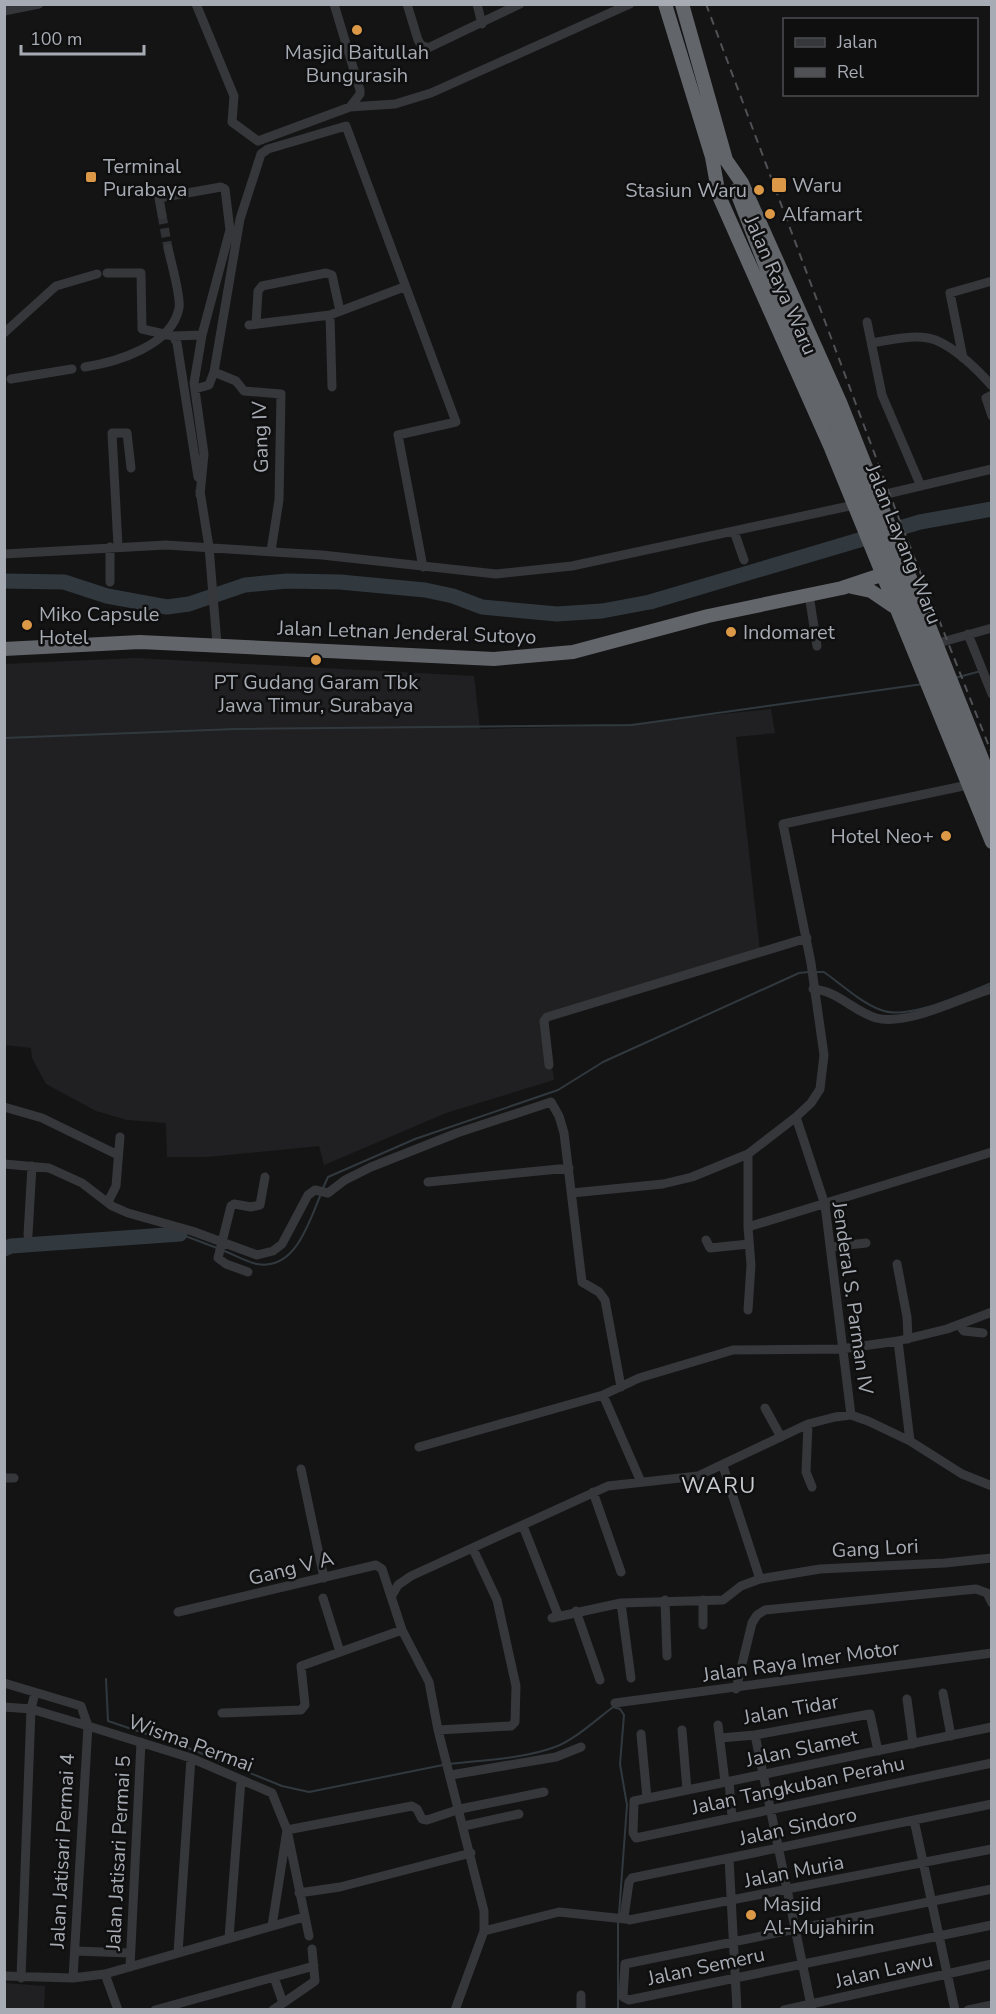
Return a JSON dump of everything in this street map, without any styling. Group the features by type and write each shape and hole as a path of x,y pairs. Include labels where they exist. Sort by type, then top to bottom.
{"highway":[{"name":"Jalan Raya Waru","path":"665,4 719,158 742,183 840,402 951,686 992,784"},
{"name":"Jalan Raya Waru","path":"684,8 719,158 719,196 812,405 992,842"},
{"name":"Jalan Layang Waru","path":"719,158 758,260 776,290 835,423 992,814"},
{"path":"843,588 865,570 873,554 892,560 897,547"},
{"name":"Jalan Letnan Jenderal Sutoyo","path":"4,649 140,642 494,659 532,658 573,652 708,616 843,588 905,567"},
{"path":"843,588 871,591 895,607"}],"street":[{"path":"4,11 39,4"},
{"path":"195,4 234,96 230,118 234,125 258,141 350,107 395,104 431,93 630,4"},
{"path":"334,4 360,90 360,94 350,107"},
{"path":"407,4 416,35 424,47 431,47 520,4"},
{"path":"477,4 482,24"},
{"path":"305,122 308,136"},
{"path":"195,389 209,385 214,372 240,219 261,154 268,148 342,125 348,128 404,287 456,422 398,435 423,567"},
{"path":"162,215 159,198 221,186 225,189 230,230 202,335 195,389 204,454 200,495"},
{"path":"85,367 123,360 169,334 179,307 168,248"},
{"path":"4,333 59,284 102,273 141,273 142,329 169,334 202,335"},
{"path":"340,311 334,280 332,275 326,273 262,286 258,291 253,324 330,315 404,287"},
{"path":"963,358 950,293 992,281"},
{"path":"330,315 332,387"},
{"path":"867,322 882,395 920,484"},
{"path":"169,334 177,343 209,547 217,644"},
{"path":"872,344 917,337 931,339 976,368 992,386"},
{"path":"11,379 72,369"},
{"name":"Gang IV","path":"214,372 236,381 244,391 280,394 279,500 271,551"},
{"path":"992,395 986,399 992,416"},
{"path":"110,582 114,546 112,433 127,433 131,468"},
{"path":"878,496 920,484 992,469"},
{"path":"4,554 114,546 166,545 271,551 496,574 572,566 854,505"},
{"path":"734,531 744,560"},
{"path":"809,595 818,646"},
{"path":"935,644 992,628"},
{"path":"968,634 992,694"},
{"path":"572,1193 663,1184 692,1177 748,1154 811,1103 820,1089 824,1055 807,938 783,824 968,785"},
{"path":"549,1065 544,1021 547,1017 807,938"},
{"path":"813,985 830,992 875,1018 900,1019 992,989"},
{"path":"4,1164 32,1166 62,1173 110,1204 222,1247 257,1255 273,1251 285,1240 308,1195 315,1190 326,1193 354,1174 382,1162 457,1133 549,1102 555,1105 559,1116 569,1168 582,1282 599,1292 605,1300 621,1387"},
{"path":"4,1107 42,1118 117,1155"},
{"name":"Jenderal S. Parman IV","path":"796,1117 825,1205 841,1349 851,1415"},
{"path":"110,1204 116,1186 120,1137"},
{"path":"748,1227 992,1152"},
{"path":"748,1154 748,1227 751,1265 748,1310"},
{"path":"28,1235 32,1166"},
{"path":"428,1182 569,1168"},
{"path":"248,1272 219,1260 231,1206 234,1204 251,1207 260,1205 265,1177"},
{"path":"706,1240 710,1248 749,1244"},
{"path":"830,1247 866,1243"},
{"path":"897,1264 907,1317 903,1340 910,1441"},
{"path":"419,1447 603,1395 639,1378 733,1350 841,1349 903,1340 959,1325 992,1312"},
{"path":"959,1325 964,1331 982,1333"},
{"path":"603,1395 641,1482"},
{"path":"765,1408 781,1437"},
{"path":"455,2010 484,1931 484,1911 460,1809 438,1730 429,1682 402,1630 391,1598 402,1582 608,1486 698,1476 808,1424 851,1415 910,1441 962,1474 992,1486"},
{"path":"808,1424 806,1472 812,1487"},
{"path":"723,1466 760,1579"},
{"path":"301,1469 324,1578"},
{"path":"593,1492 621,1572"},
{"name":"Gang Lori","path":"523,1526 555,1617 621,1603 723,1600 741,1586 760,1579 820,1569 945,1563 992,1558"},
{"path":"438,1730 511,1726 515,1722 516,1686 497,1600 472,1549"},
{"name":"Gang V A","path":"178,1612 378,1565 382,1569 391,1598"},
{"path":"736,1689 752,1623 757,1615 765,1610 976,1589 987,1593 992,1603"},
{"path":"323,1598 340,1652"},
{"path":"664,1600 667,1656"},
{"path":"703,1600 703,1625"},
{"path":"621,1603 631,1678"},
{"path":"576,1611 600,1680"},
{"path":"222,1713 301,1710 305,1705 301,1666 402,1630"},
{"name":"Jalan Raya Imer Motor","path":"615,1703 736,1689 992,1653"},
{"path":"4,1683 81,1706 88,1726"},
{"path":"21,1978 32,1709 35,1693"},
{"path":"944,1693 951,1736"},
{"path":"907,1699 913,1744"},
{"name":"Wisma Permai","path":"4,1707 32,1709 141,1742 191,1758 269,1791 276,1800 287,1830"},
{"name":"Jalan Tidar","path":"720,1738 755,1735 868,1714 872,1717 878,1751"},
{"path":"718,1725 732,1817"},
{"name":"Jalan Jatisari Permai 4","path":"73,1978 88,1726"},
{"name":"Jalan Slamet","path":"647,1798 992,1727"},
{"path":"682,1730 687,1790"},
{"path":"641,1734 647,1798"},
{"path":"755,1735 811,2007"},
{"name":"Jalan Jatisari Permai 5","path":"130,1967 141,1742"},
{"path":"450,1774 556,1757 581,1747"},
{"path":"178,1953 191,1758"},
{"name":"Jalan Tangkuban Perahu","path":"647,1798 632,1802 633,1833 636,1838 992,1763"},
{"path":"229,1938 241,1780"},
{"path":"287,1830 412,1806 416,1807 424,1821 460,1809 544,1792"},
{"name":"Jalan Sindoro","path":"620,1919 627,1898 629,1882 633,1878 992,1804"},
{"path":"464,1826 519,1814"},
{"path":"914,1820 955,2010"},
{"path":"287,1830 309,1936"},
{"path":"272,1926 287,1830"},
{"name":"Jalan Muria","path":"484,1931 559,1912 620,1919 731,1902 992,1849"},
{"path":"299,1893 340,1887 471,1853"},
{"path":"729,1858 738,2010"},
{"path":"733,1942 992,1889"},
{"path":"4,1976 73,1978 105,1974 304,1917"},
{"name":"Jalan Semeru","path":"733,1942 625,1964 623,1997 628,2000 992,1925"},
{"path":"273,2010 313,1984 316,1978 312,1949"},
{"path":"75,1952 130,1953"},
{"name":"Jalan Lawu","path":"784,2010 811,2007 992,1964"},
{"path":"154,2010 170,2008 314,1966"},
{"path":"105,1974 118,2010"},
{"path":"274,1977 283,2003"},
{"path":"581,1995 581,2010"},
{"path":"968,2010 992,2005"}],"shaded area":[{"path":"136,658 474,676 480,729 609,726 771,709 775,733 736,737 760,951 545,1015 554,1080 446,1113 324,1165 319,1146 207,1157 167,1157 166,1123 127,1120 96,1111 46,1084 32,1058 31,1048 5,1045 4,664"},
{"path":"5,1983 45,1986 44,2009 5,2009"}],"waterway":[{"path":"4,581 64,582 107,596 167,607 189,604 245,585 287,581 340,582 425,590 453,596 482,607 557,614 602,611 650,602 920,522 992,509"},
{"path":"955,678 981,671"},
{"path":"4,738 235,729 632,725 923,684"},
{"path":"323,1188 328,1177 415,1139 558,1090 603,1062 799,973 809,972"},
{"path":"815,972 824,972 866,1003 892,1012 921,1009 992,983"},
{"path":"222,1250 257,1264 270,1264 282,1260 299,1242 321,1194"},
{"path":"180,1234 217,1248"},
{"path":"4,1249 11,1246 180,1234"},
{"path":"106,1679 108,1721 188,1748 282,1786 309,1792 443,1765"},
{"path":"449,1764 516,1757 555,1747 577,1735 613,1707 620,1709 624,1715 620,1764 627,1805 619,1914"},
{"path":"618,1920 618,2010"}],"tunnel":[{"path":"162,215 168,248"}],"railway":[{"path":"706,4 896,511 992,754"}],"place":[{"name":"Masjid Baitullah Bungurasih","path":"357,30"},
{"name":"Terminal Purabaya","path":"91,177"},
{"name":"Waru","path":"779,185"},
{"name":"Stasiun Waru","path":"759,190"},
{"name":"Alfamart","path":"770,214"},
{"name":"Miko Capsule Hotel","path":"27,625"},
{"name":"Indomaret","path":"731,632"},
{"name":"PT Gudang Garam Tbk Jawa Timur, Surabaya","path":"316,660"},
{"name":"Hotel Neo+","path":"946,836"},
{"name":"Masjid Al-Mujahirin","path":"751,1915"}],"district":[{"name":"WARU","path":"719,1485"}]}
